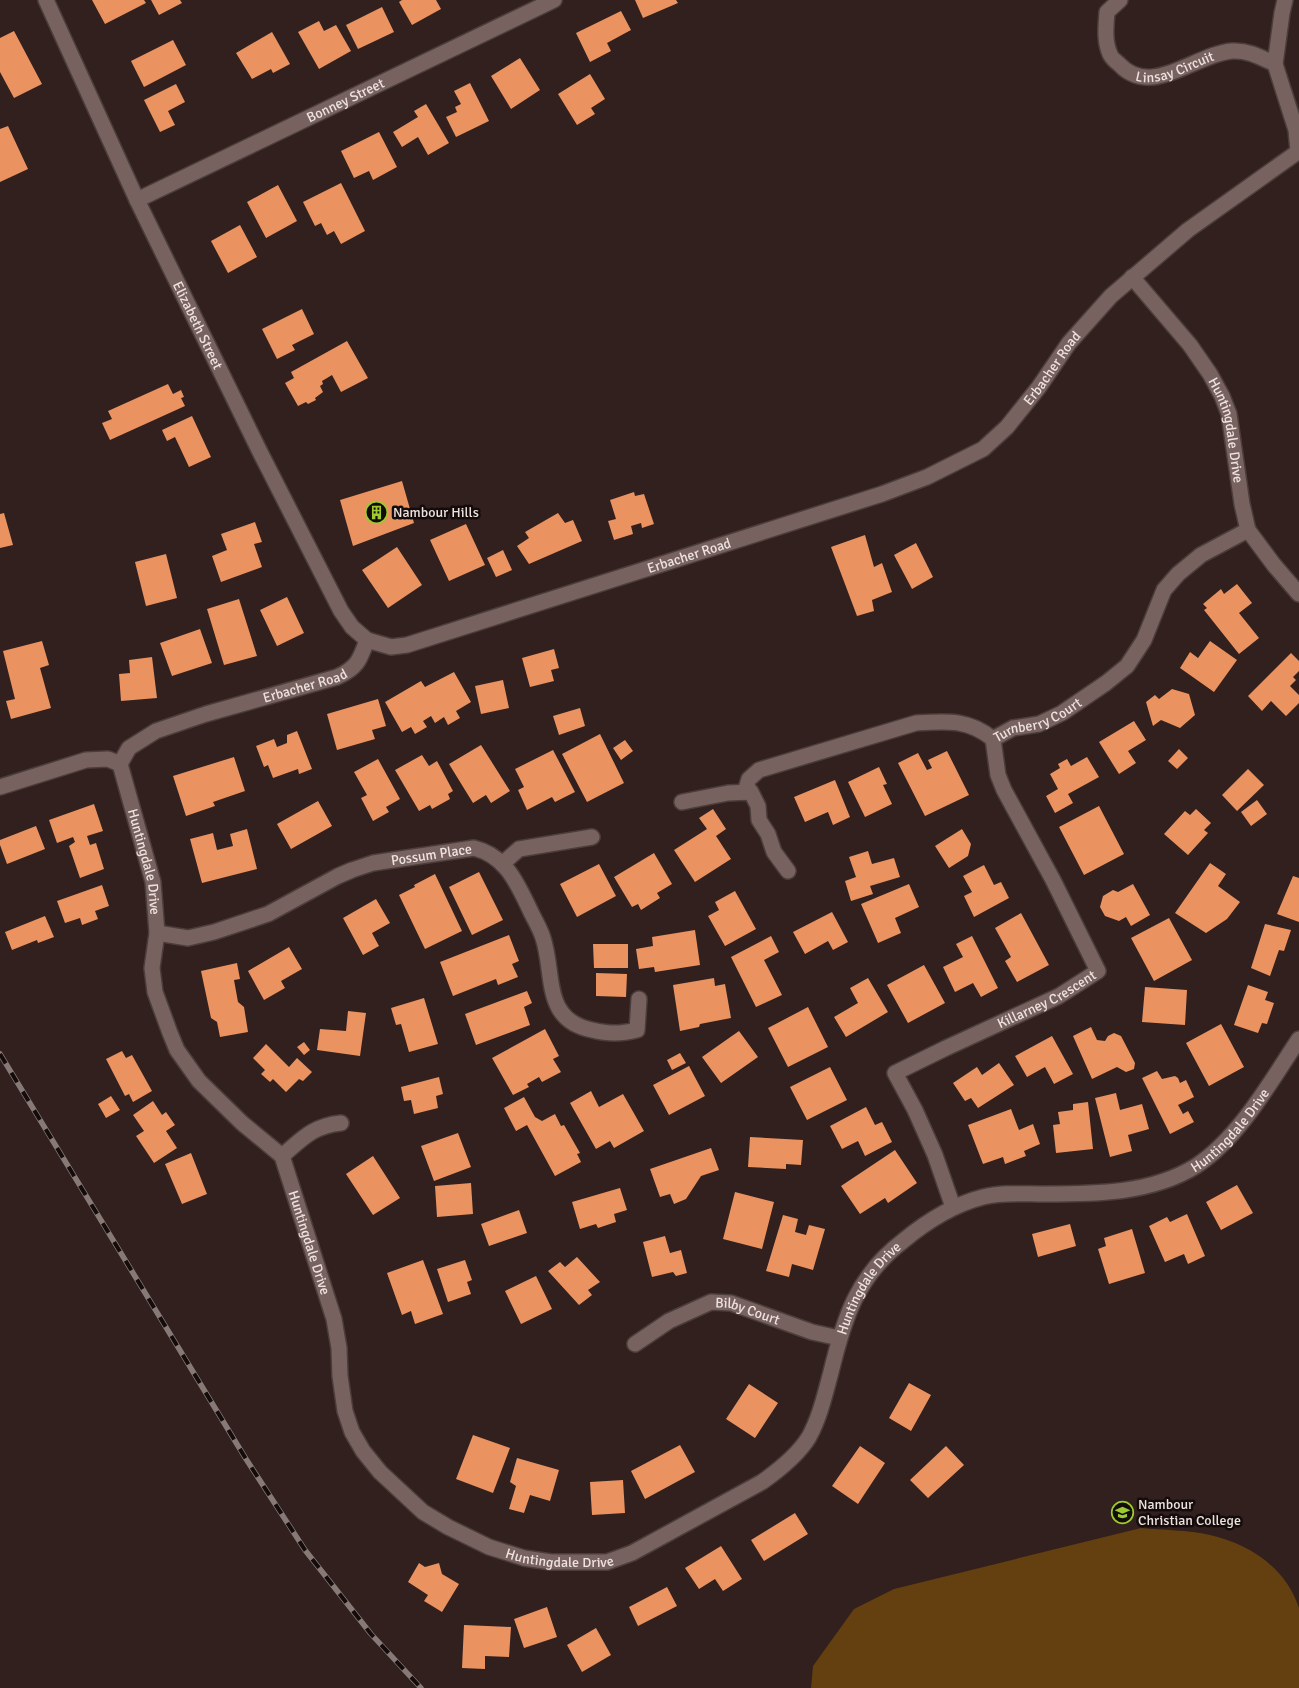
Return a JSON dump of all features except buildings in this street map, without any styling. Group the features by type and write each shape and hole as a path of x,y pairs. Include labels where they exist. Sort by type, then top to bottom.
{"street":[{"name":"Elizabeth Street","path":"46,0 137,200 259,450 341,611 352,627 368,640"},
{"name":"Bonney Street","path":"137,200 554,0"},
{"name":"Linsay Circuit","path":"1120,0 1107,12 1106,32 1110,55 1126,71 1154,78 1170,74 1203,58 1230,51 1248,51 1275,64"},
{"path":"1285,0 1275,64 1296,130 1299,151"},
{"name":"Erbacher Road","path":"120,764 129,748 156,731 206,714 337,676 351,670 360,660 368,640 391,647 407,645 882,494 956,464 983,449 1007,427 1069,343 1111,296 1188,230 1299,151"},
{"name":"Huntingdale Drive","path":"1132,277 1190,345 1210,374 1222,396 1229,414 1242,504 1248,530 1299,594"},
{"name":"Turnberry Court","path":"745,792 749,779 759,770 916,723 966,724 983,731 993,739 1013,728 1039,724 1062,713 1127,666 1144,640 1164,590 1178,574 1201,555 1248,530"},
{"name":"Killarney Crescent","path":"953,1207 935,1154 915,1110 895,1073 1059,996 1098,971 1004,790 998,774 993,739"},
{"path":"0,787 86,760 108,759 120,764"},
{"name":"Huntingdale Drive","path":"120,764 153,882 156,933 152,968 155,992 177,1050 200,1081 219,1102 282,1156 334,1319 339,1348 340,1376 345,1411 352,1432 380,1472 424,1512 448,1527 489,1547 524,1558 551,1562 607,1562 632,1553 762,1482 780,1469 808,1438 818,1418 839,1338 864,1280 882,1258 936,1216 953,1207 984,1197 1009,1194 1106,1193 1176,1178 1220,1147 1246,1116 1299,1038"},
{"path":"682,802 728,793 751,792 758,806 760,820 768,834 774,852 788,871"},
{"path":"502,864 519,849 592,837"},
{"name":"Possum Place","path":"156,933 188,938 214,932 268,914 338,876 373,864 474,848 487,851 513,875 543,936 552,992 556,1005 565,1017 587,1029 622,1034 637,1030 639,999"},
{"path":"282,1156 313,1130 327,1124 341,1123"},
{"name":"Bilby Court","path":"635,1344 669,1321 711,1302 731,1303 812,1332 839,1338"}],"shaded area":[{"path":"1141,1528 1193,1532 1225,1539 1252,1552 1276,1570 1293,1594 1299,1608 1299,1688 811,1688 813,1666 854,1609 894,1589"}],"railway":[{"path":"0,1054 246,1459 305,1550 371,1634 421,1688"}],"place":[{"name":"Nambour Hills","path":"377,512"},
{"name":"Nambour Christian College","path":"1122,1512"}]}
